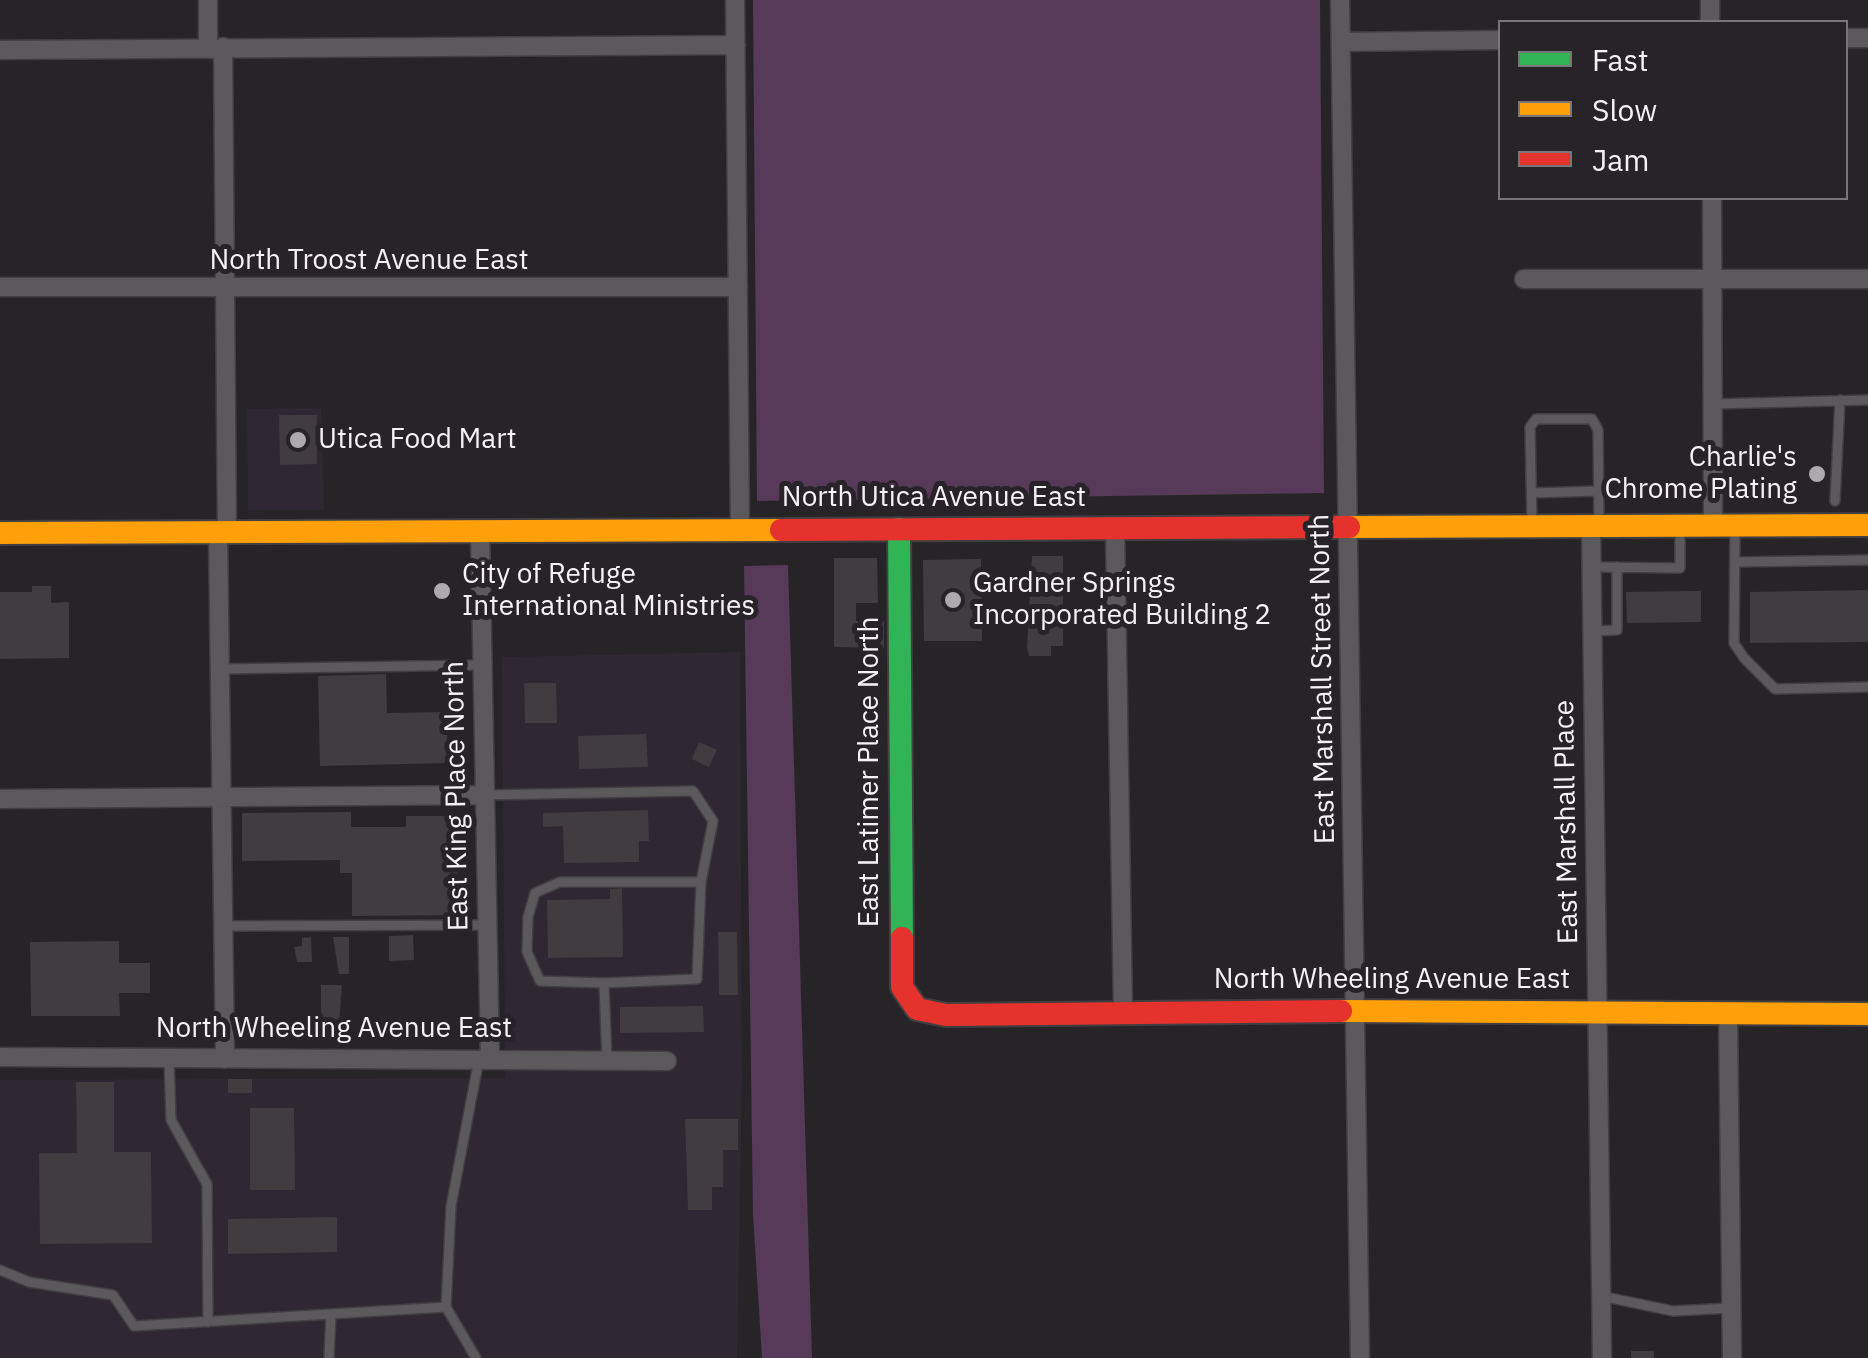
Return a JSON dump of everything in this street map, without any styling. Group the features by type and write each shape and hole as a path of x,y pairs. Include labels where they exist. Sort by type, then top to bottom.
{"main road":[{"name":"North Utica Avenue East","path":"0,533 1868,525"},
{"name":"East Latimer Place North","path":"899,529 902,987 916,1009"},
{"name":"North Wheeling Avenue East","path":"916,1009 946,1015 1124,1010 1868,1014"}],"street":[{"path":"208,0 215,48 226,289 219,669 225,1059"},
{"path":"735,0 740,529"},
{"name":"East Marshall Street North","path":"1340,0 1360,1358"},
{"path":"1341,42 1498,40"},
{"path":"0,50 736,44"},
{"path":"1712,200 1713,404 1724,526"},
{"path":"1524,280 1868,280"},
{"name":"North Troost Avenue East","path":"0,286 738,288"},
{"name":"East Marshall Place","path":"1595,526 1591,567 1602,1358"},
{"path":"1115,527 1124,1010"},
{"name":"East King Place North","path":"480,530 488,925 485,1060"},
{"path":"0,799 485,796"},
{"path":"1728,1012 1732,1358"},
{"name":"North Wheeling Avenue East","path":"0,1057 667,1061"}],"lane":[{"path":"1836,502 1840,400"},
{"path":"1713,404 1868,400"},
{"path":"1532,526 1530,427 1536,419 1592,419 1598,430 1595,526"},
{"path":"1532,492 1599,491"},
{"path":"1591,567 1680,568 1680,526"},
{"path":"1724,526 1734,562 1734,643 1775,689 1868,687"},
{"path":"1734,562 1868,560"},
{"path":"1592,631 1618,630 1617,568"},
{"path":"219,669 482,665"},
{"path":"485,796 693,791 713,821 701,882 698,979 540,981 527,952 528,917 535,893 560,882 701,882"},
{"path":"222,926 488,925"},
{"path":"604,983 607,1060"},
{"path":"169,1058 171,1120 207,1184 208,1322"},
{"path":"476,1358 446,1307 451,1206 485,1060"},
{"path":"0,1270 29,1282 113,1295 134,1326 446,1307"},
{"path":"1601,1296 1673,1310 1731,1308"},
{"path":"329,1358 331,1314"}],"shaded area":[{"path":"753,0 1320,0 1324,493 757,501"},
{"path":"321,408 324,510 248,510 247,409"},
{"path":"788,565 812,1358 762,1358 753,1215 744,566"},
{"path":"740,652 742,1078 737,1358 0,1358 0,1080 505,1078 502,657"}],"building":[{"name":"Utica Food Mart","path":"279,415 317,415 317,464 280,465"},
{"path":"1032,556 1063,556 1063,646 1051,646 1051,656 1029,656 1027,647"},
{"path":"834,558 877,558 878,603 856,603 856,621 884,621 884,648 834,647"},
{"name":"Gardner Springs Incorporated Building 2","path":"981,559 982,641 924,641 923,560"},
{"path":"32,586 51,586 51,603 69,602 69,658 0,659 0,592 32,592"},
{"path":"1868,590 1868,642 1750,643 1750,592"},
{"path":"1701,591 1701,622 1627,623 1626,592"},
{"path":"386,674 387,713 446,712 448,763 320,766 318,676"},
{"path":"524,683 556,683 557,723 525,723"},
{"path":"646,734 648,767 579,769 578,736"},
{"path":"699,742 717,750 709,767 692,759"},
{"path":"648,810 649,841 639,841 639,862 564,863 563,826 543,827 543,813"},
{"path":"351,812 351,827 406,827 406,816 457,816 458,915 352,916 352,873 340,873 340,860 242,861 242,813"},
{"path":"622,888 623,957 548,958 547,900 610,899 610,889"},
{"path":"718,932 737,932 738,995 719,995"},
{"path":"413,935 414,960 389,961 389,936"},
{"path":"311,937 312,962 297,962 294,947 302,946 302,938"},
{"path":"333,937 349,937 349,974 339,974"},
{"path":"119,941 119,963 150,963 150,993 119,993 120,1016 31,1016 30,942"},
{"path":"321,985 342,985 339,1024 324,1024 321,1018"},
{"path":"703,1006 704,1032 620,1033 620,1007"},
{"path":"228,1079 252,1079 252,1093 228,1093"},
{"path":"76,1082 114,1082 114,1152 151,1152 152,1243 40,1244 39,1153 77,1153"},
{"path":"250,1108 294,1108 295,1190 250,1190"},
{"path":"685,1119 738,1119 738,1150 723,1150 723,1187 712,1187 712,1210 688,1210"},
{"path":"337,1217 337,1252 228,1254 228,1219"},
{"path":"1631,1351 1654,1351 1654,1358 1631,1358"}],"traffic: fast":[{"path":"899,529 902,938"}],"traffic: slow":[{"path":"1349,527 1868,525"},
{"path":"0,533 781,530"},
{"path":"1341,1011 1868,1014"}],"traffic: jam":[{"path":"781,530 1349,527"},
{"path":"902,938 902,987 917,1009 946,1015 1341,1011"}],"place":[{"name":"Utica Food Mart","path":"298,440"},
{"name":"Charlie's Chrome Plating","path":"1817,474"},
{"name":"City of Refuge International Ministries","path":"442,591"},
{"name":"Gardner Springs Incorporated Building 2","path":"953,600"}]}
